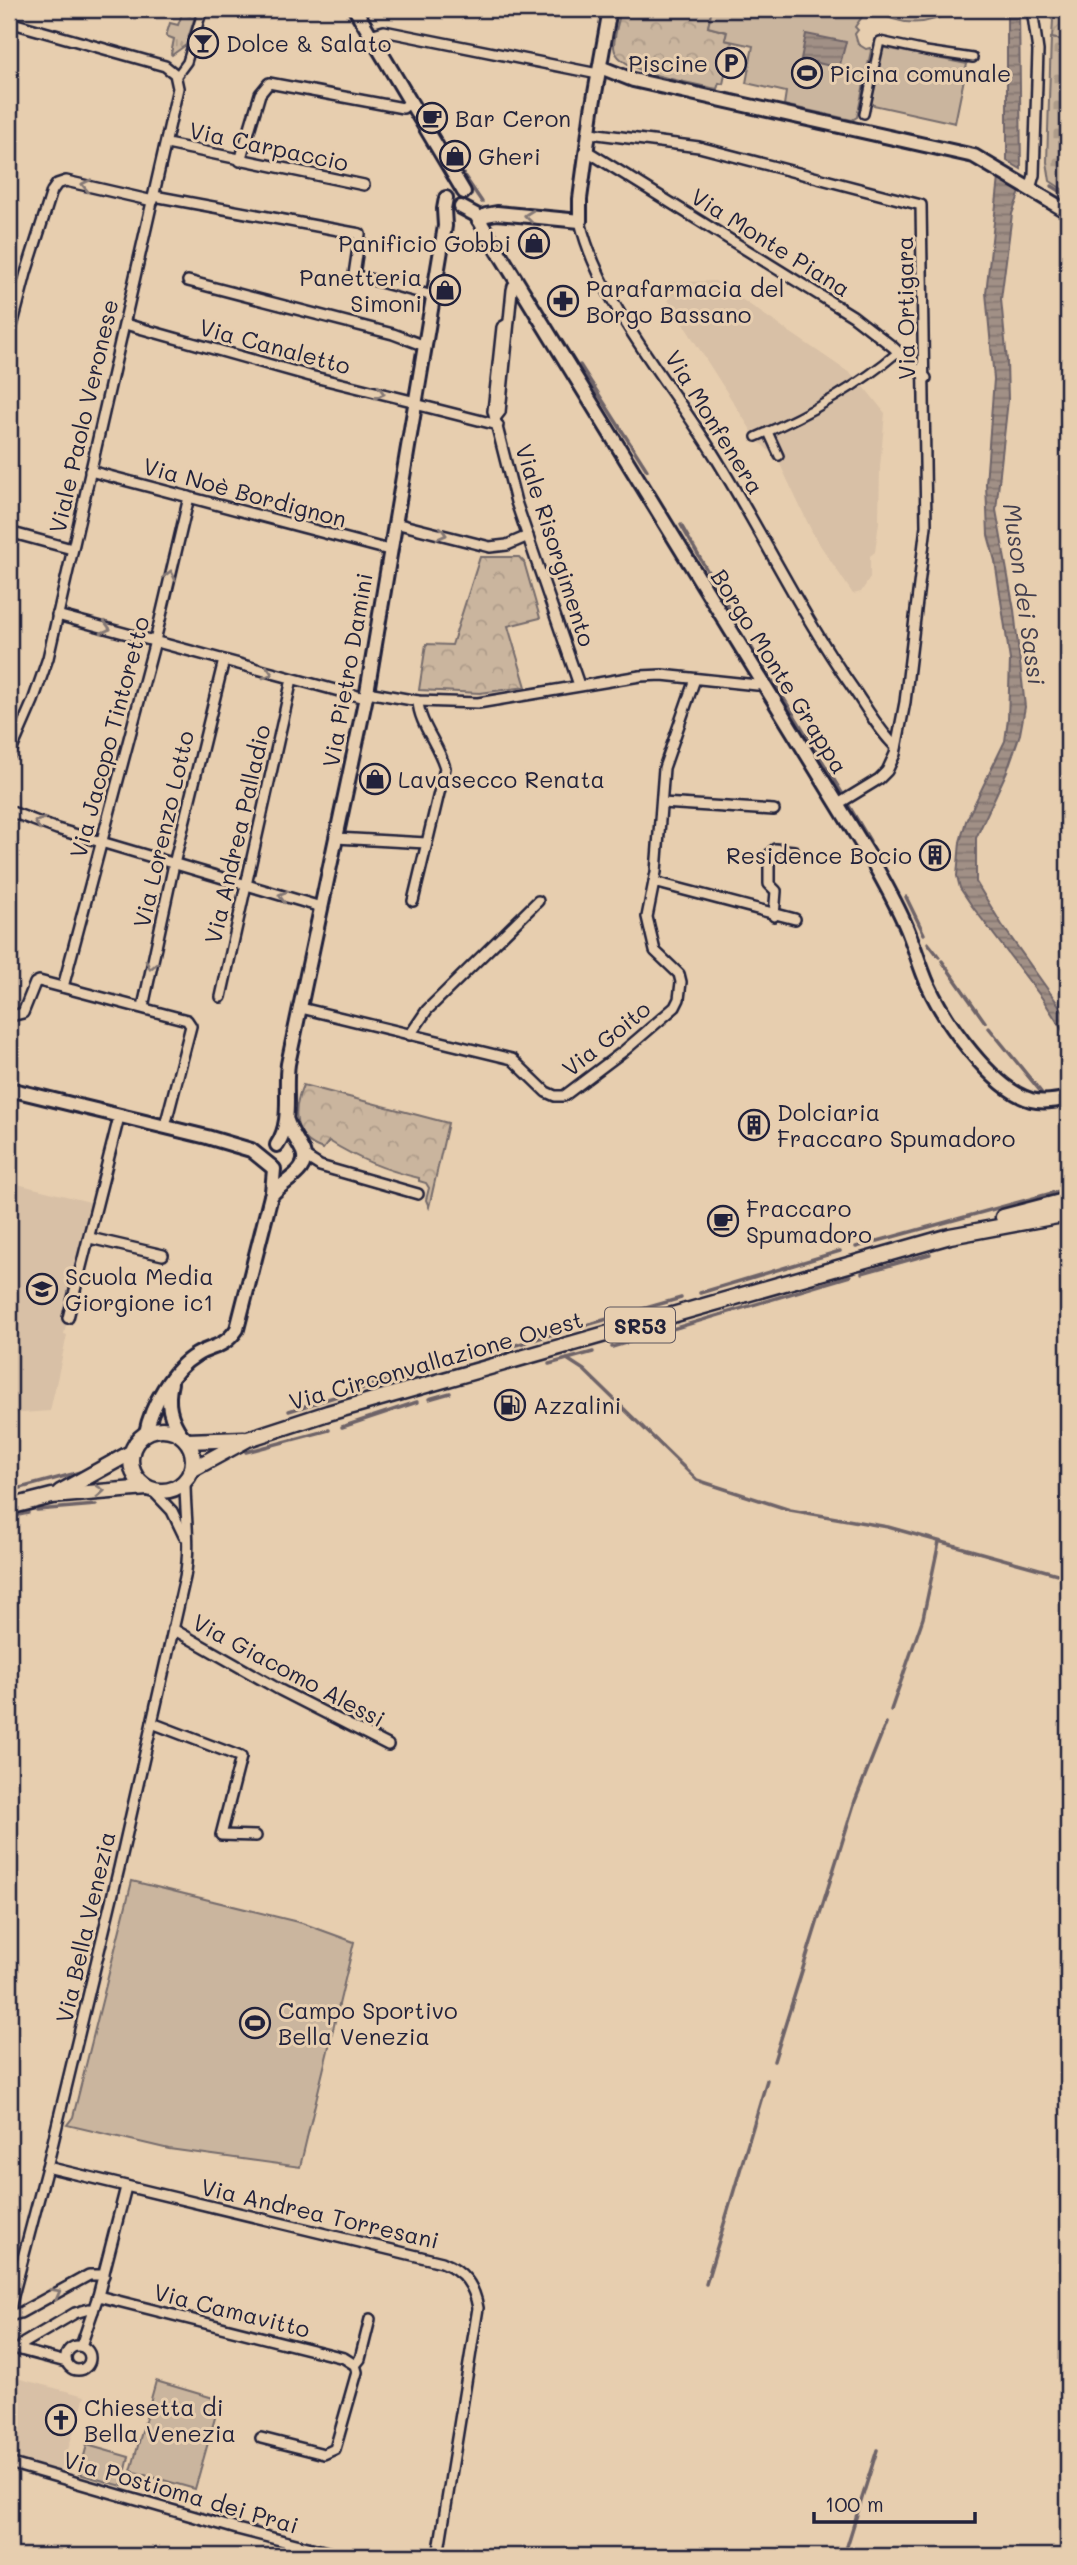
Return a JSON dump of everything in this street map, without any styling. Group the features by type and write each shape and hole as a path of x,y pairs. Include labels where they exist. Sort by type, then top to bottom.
{"main road":[{"name":"Via Circonvallazione Ovest","path":"185,1482 193,1469 248,1438 959,1233 992,1220 1068,1199"},
{"name":"Via Circonvallazione Ovest","path":"959,1233 1068,1214"},
{"name":"Via Circonvallazione Ovest","path":"146,1433 161,1429 184,1438 248,1438"},
{"path":"146,1433 137,1441 132,1452 133,1473 139,1482 149,1489"},
{"path":"184,1438 192,1450 193,1469"},
{"path":"52,1496 132,1452"},
{"path":"9,1507 52,1496 149,1489 169,1491 185,1482"}],"street":[{"path":"9,25 165,66 177,78 187,62 203,9"},
{"name":"Borgo Monte Grappa","path":"355,9 444,162 455,175 462,201 474,206 479,220 517,283 887,887 905,923 937,1003 959,1037 1011,1091 1032,1100 1068,1098"},
{"name":"Via Monfenera","path":"610,9 580,199 580,221 593,264 617,308 715,456 823,646 897,747"},
{"path":"1027,187 1034,175 1038,51 1032,9"},
{"path":"370,36 384,31 599,70 633,80 974,156 1068,212"},
{"path":"864,114 880,41 973,58"},
{"name":"Viale Paolo Veronese","path":"9,756 41,680 167,144 178,91 177,78"},
{"path":"240,161 260,94 268,83 403,107 410,103"},
{"name":"Via Ortigara","path":"590,133 699,147 921,205 926,378 926,526 897,747"},
{"name":"Via Carpaccio","path":"167,144 364,185"},
{"name":"Via Monte Piana","path":"587,151 816,290 853,316 926,378"},
{"name":"Borgo Monte Grappa","path":"444,162 449,178 447,197"},
{"path":"9,338 10,320 52,191 57,184 66,181 153,199 360,234 354,275 433,296"},
{"path":"445,226 462,201 455,189 447,197"},
{"name":"Via Pietro Damini","path":"287,1121 286,1075 366,695 445,226 444,209 447,197"},
{"path":"479,220 498,212 580,221"},
{"path":"188,281 393,334 425,346"},
{"name":"Viale Risorgimento","path":"517,283 513,286 507,324 507,352 497,421 516,502 579,685"},
{"name":"Via Canaletto","path":"125,324 310,376 497,421"},
{"path":"756,437 861,382 898,352"},
{"path":"768,432 779,456"},
{"name":"Via Noè Bordignon","path":"90,471 390,550"},
{"name":"Via Jacopo Tintoretto","path":"63,986 155,641 189,497"},
{"path":"395,523 490,547 507,545 528,536"},
{"path":"9,532 72,550"},
{"path":"57,615 292,680 366,695 418,701 492,701 651,675 763,684"},
{"name":"Via Lorenzo Lotto","path":"143,1007 174,864 224,660"},
{"path":"695,679 664,768 654,882 774,916 795,919"},
{"name":"Via Andrea Palladio","path":"221,997 292,680"},
{"path":"413,901 445,768 441,752 418,711 418,701"},
{"path":"838,804 883,776 897,747"},
{"path":"662,803 774,810"},
{"path":"9,811 31,821 102,843 321,907"},
{"path":"336,838 426,843"},
{"path":"774,916 776,891 769,884 769,855 775,849 794,851"},
{"name":"Via Goito","path":"301,1008 512,1059 546,1092 555,1097 564,1096 625,1050 675,1007 680,999 679,974 654,951 652,945 648,909 654,882"},
{"path":"410,1035 426,1010 538,901"},
{"path":"9,1013 23,1013 35,983 39,981 187,1020 191,1026 165,1126"},
{"path":"9,1089 165,1126 251,1150 275,1147 288,1142 300,1161 418,1194"},
{"path":"68,1318 119,1116"},
{"path":"146,1433 159,1396 190,1360 225,1343 237,1329 271,1196 273,1168 270,1156 284,1133 287,1121"},
{"path":"287,1121 300,1161"},
{"path":"251,1150 281,1175 300,1161"},
{"path":"271,1196 300,1161"},
{"path":"90,1238 163,1255"},
{"path":"171,1383 171,1418 184,1438"},
{"name":"Via Bella Venezia","path":"9,2313 120,1868 173,1629 189,1551 184,1515 185,1482"},
{"path":"149,1489 178,1519 189,1551"},
{"name":"Via Giacomo Alessi","path":"173,1629 280,1690 388,1745"},
{"path":"152,1723 241,1757 221,1835 256,1836"},
{"name":"Via Andrea Torresani","path":"47,2167 442,2262 460,2271 473,2287 478,2308 438,2556"},
{"path":"81,2346 99,2296 126,2187"},
{"path":"9,2313 20,2313 89,2274 104,2275"},
{"name":"Via Camavitto","path":"99,2296 344,2358 355,2365"},
{"path":"21,2350 24,2343 75,2313 89,2309 93,2311"},
{"path":"261,2438 324,2454 335,2449 356,2372 355,2365 360,2360 370,2319"},
{"path":"66,2362 70,2348 81,2346"},
{"path":"9,2347 66,2362 73,2370 80,2371 86,2368 90,2361 89,2353 81,2346"},
{"name":"Via Postioma dei Prai","path":"9,2463 237,2529 343,2556"}],"shaded area":[{"path":"1007,9 1019,9 1021,169 1007,161"},
{"path":"806,34 846,42 839,68 801,59"},
{"path":"999,178 1020,192 1012,214 1001,299 1008,400 996,510 1014,610 1025,707 1020,734 1007,771 976,838 976,882 1002,925 1068,1018 1068,1039 1042,998 972,906 960,888 957,876 960,842 966,821 1005,741 1008,719 1010,660 995,561 988,535 986,484 994,379 986,293"},
{"path":"715,281 857,378 885,413 875,552 870,556 870,578 861,592 853,594 814,536 777,458 758,441 668,300 668,282"},
{"name":"Scuola Media Giorgione ic1","path":"9,1182 94,1203 64,1334 67,1335 50,1411 9,1414"},
{"path":"9,2376 85,2396 61,2471 9,2456"}],"green space":[{"path":"621,9 712,9 708,27 727,32 725,40 732,42 723,84 719,83 717,89 693,84 658,76 628,64 618,56 614,47"},
{"name":"Picina comunale","path":"712,9 858,9 864,14 855,27 858,30 855,34 858,44 866,49 870,48 871,51 857,117 852,120 784,105 786,92 746,83 753,46 725,40 727,32 708,27"},
{"path":"873,9 955,9 924,22 904,22"},
{"path":"1040,9 1068,9 1068,41 1052,38 1053,20"},
{"path":"195,10 186,45 172,55 174,39 166,36 170,23 178,25 182,14 190,16"},
{"path":"1051,38 1068,41 1068,193 1050,181 1047,162"},
{"path":"881,47 967,64 955,123 869,104"},
{"path":"480,557 519,557 524,562 540,618 508,626 526,687 480,693 419,690 426,644 452,645"},
{"path":"303,1085 448,1123 429,1207 426,1200 429,1188 426,1183 419,1181 419,1178 372,1163 329,1141 323,1149 305,1138 297,1123 296,1114"},
{"path":"132,1881 302,1923 354,1942 300,2167 169,2149 67,2125 73,2117"},
{"path":"156,2381 220,2400 195,2489 131,2471"},
{"path":"87,2445 129,2457 122,2486 79,2474"}],"waterway":[{"path":"455,162 482,202"},
{"path":"1052,186 1068,196"},
{"path":"580,365 647,470"},
{"path":"681,525 734,617"},
{"path":"750,645 769,676"},
{"path":"773,681 842,793"},
{"path":"849,806 870,841"},
{"path":"906,897 924,934"},
{"path":"928,943 939,957"},
{"path":"942,961 985,1022"},
{"path":"989,1028 1041,1092"},
{"path":"856,1247 1063,1190"},
{"path":"700,1293 840,1251"},
{"path":"862,1273 930,1254"},
{"path":"612,1347 850,1276"},
{"path":"583,1326 681,1298"},
{"path":"516,1345 570,1329"},
{"path":"549,1364 593,1352"},
{"path":"567,1359 584,1370 697,1480 790,1510 888,1527 1068,1577"},
{"path":"289,1411 386,1381"},
{"path":"429,1399 450,1393"},
{"path":"342,1427 417,1402"},
{"path":"246,1452 329,1430"},
{"path":"9,1491 84,1471"},
{"path":"37,1510 96,1505"},
{"path":"9,1517 28,1513"},
{"path":"891,1710 923,1618 939,1542"},
{"path":"774,2061 855,1801 886,1723"},
{"path":"706,2284 767,2080"},
{"path":"844,2556 877,2450"}],"place":[{"name":"Dolce & Salato","path":"203,43"},
{"name":"Piscine","path":"731,63"},
{"name":"Picina comunale","path":"807,73"},
{"name":"Bar Ceron","path":"432,118"},
{"name":"Gheri","path":"455,156"},
{"name":"Panificio Gobbi","path":"534,243"},
{"name":"Panetteria Simoni","path":"445,290"},
{"name":"Parafarmacia del Borgo Bassano","path":"563,301"},
{"name":"Lavasecco Renata","path":"375,779"},
{"name":"Residence Bocio","path":"935,855"},
{"name":"Dolciaria Fraccaro Spumadoro","path":"754,1125"},
{"name":"Fraccaro Spumadoro","path":"723,1221"},
{"name":"Scuola Media Giorgione ic1","path":"42,1289"},
{"name":"Azzalini","path":"510,1405"},
{"name":"Campo Sportivo Bella Venezia","path":"255,2023"},
{"name":"Chiesetta di Bella Venezia","path":"61,2420"}],"water label":[{"name":"Muson dei Sassi","path":"1025,594"}]}
